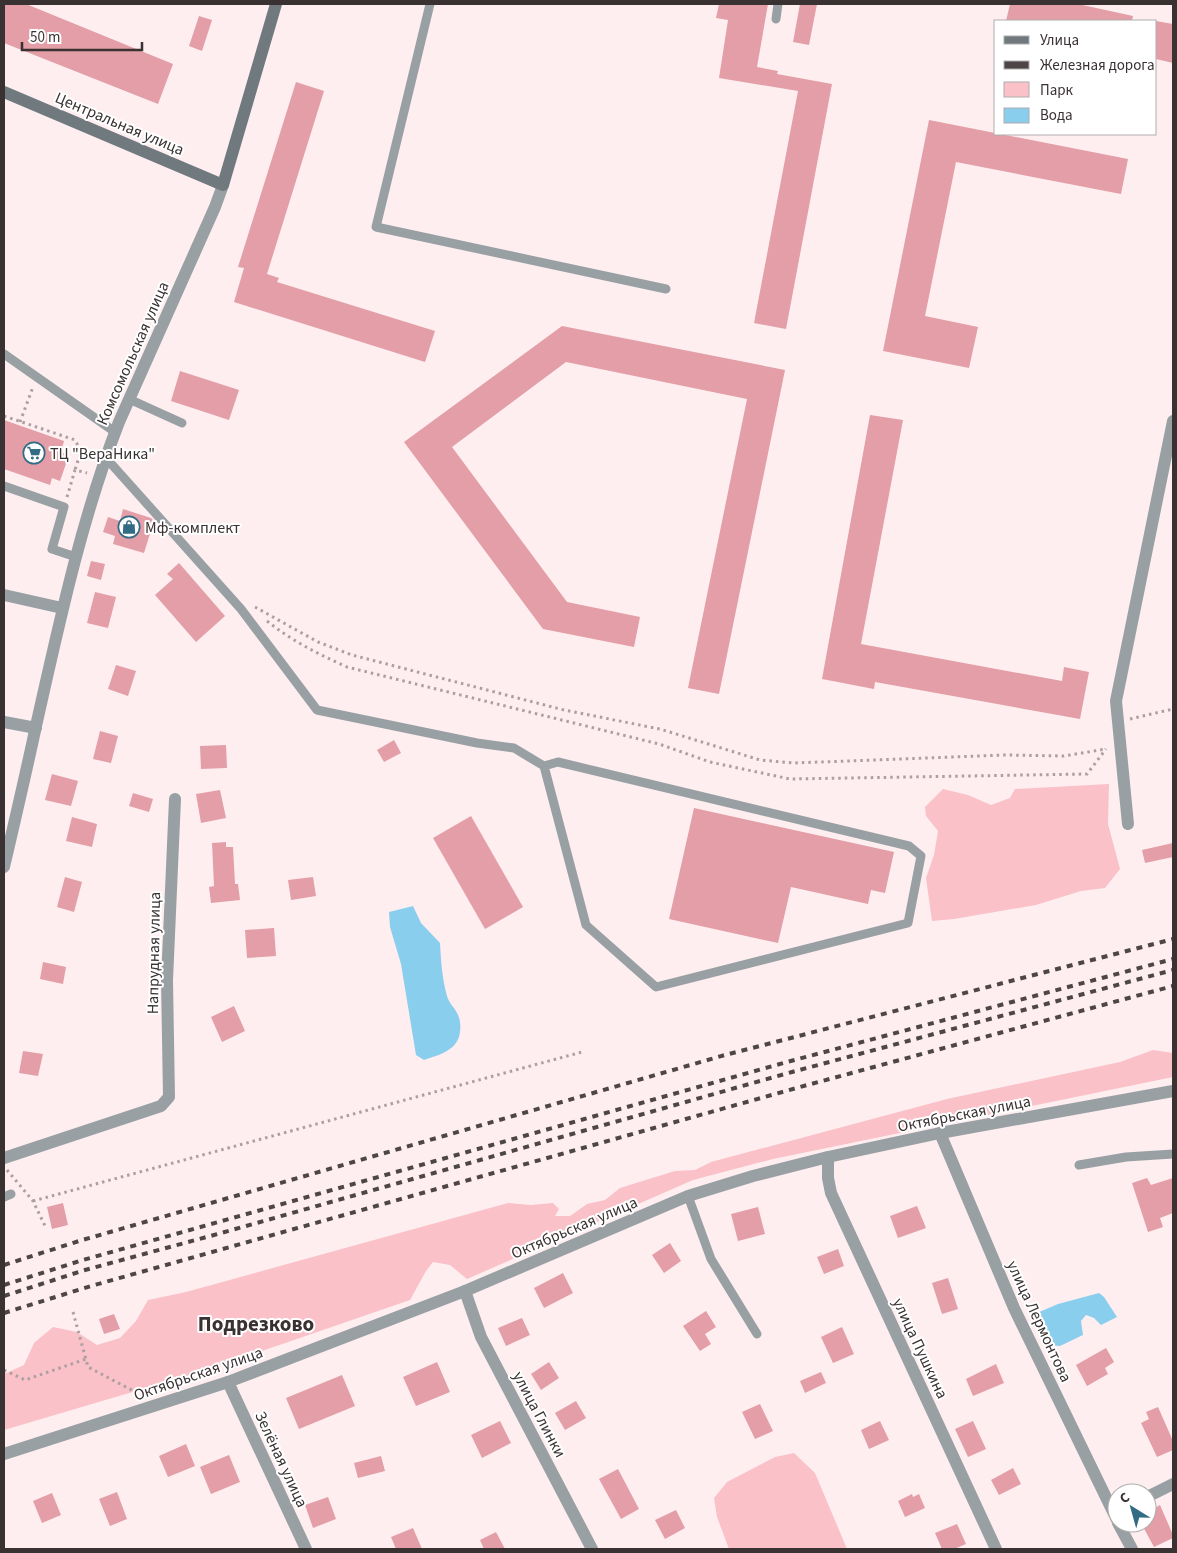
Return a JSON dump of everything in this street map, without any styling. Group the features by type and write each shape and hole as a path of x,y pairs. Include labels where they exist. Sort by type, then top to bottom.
{"street":[{"name":"Комсомольская улица","path":"4,867 6,846 36,728 62,608 100,477 115,432 129,399 215,207 276,4"},
{"name":"Центральная улица","path":"4,92 223,185"},
{"path":"1128,824 1116,701 1173,421"},
{"path":"4,595 62,608"},
{"path":"4,722 36,728"},
{"name":"Напрудная улица","path":"4,1158 161,1106 168,1097 167,980 175,799"},
{"name":"Октябрьская улица","path":"4,1454 228,1382 466,1291 688,1196 753,1176 828,1157 940,1133 1173,1091"},
{"name":"улица Лермонтова","path":"940,1133 1014,1308 1107,1499"},
{"name":"улица Пушкина","path":"828,1157 828,1178 831,1192 996,1549"},
{"name":"улица Глинки","path":"466,1291 481,1337 592,1549"},
{"name":"Зелёная улица","path":"228,1382 306,1549"},
{"path":"1157,1492 1173,1484"},
{"name":"улица Лермонтова","path":"1124,1533 1132,1549"}],"lane":[{"path":"430,4 376,227 666,289"},
{"path":"776,19 778,4"},
{"path":"4,354 115,432"},
{"path":"129,399 182,423"},
{"path":"106,458 241,609 317,710 477,743 514,748 544,766 586,925 656,986 908,923 921,856 909,846 558,762 544,766"},
{"path":"4,486 64,507 52,549 76,557"},
{"path":"1079,1165 1126,1157 1173,1154"},
{"path":"688,1196 711,1259 757,1334"}],"path":[{"path":"20,422 37,377"},
{"path":"4,416 75,440 81,451 64,507"},
{"path":"75,470 100,477"},
{"path":"248,603 318,642 352,655 564,710 660,729 760,760 794,763 1006,755 1064,756 1106,749"},
{"path":"262,618 286,636 314,652 347,667 659,744 710,762 790,779 1087,774 1106,749 1118,727 1173,709"},
{"path":"33,1202 582,1052"},
{"path":"4,1165 33,1202 46,1228"},
{"path":"73,1312 88,1367 159,1404"},
{"path":"4,1370 25,1380 86,1359"}],"green space":[{"path":"1109,784 1108,824 1120,869 1105,888 1081,891 1036,905 932,921 926,878 934,855 938,831 926,816 925,807 943,789 968,795 991,805 1010,798 1015,789"},
{"path":"1153,1050 1173,1053 1173,1077 773,1159 693,1180 467,1279 450,1265 433,1262 410,1300 207,1370 4,1430 4,1374 24,1365 34,1343 53,1327 77,1332 97,1345 120,1338 136,1321 148,1300 186,1292 508,1203 531,1205 553,1203 559,1209 555,1216 570,1216 587,1204 605,1200 620,1188 675,1171 695,1170 711,1162 947,1099 1120,1062"},
{"path":"794,1453 815,1473 847,1549 729,1549 717,1517 714,1498 727,1482 775,1457"}],"water":[{"path":"413,906 421,923 440,943 445,989 449,1001 460,1020 459,1037 456,1043 442,1054 424,1060 416,1055 401,964 390,927 389,912"},
{"path":"1099,1293 1104,1297 1117,1317 1101,1325 1094,1318 1086,1315 1081,1321 1083,1335 1060,1346 1048,1345 1036,1321 1037,1313 1058,1304"}],"building":[{"path":"4,4 26,4 173,64 158,104 4,43"},
{"path":"719,4 768,4 757,67 778,71 777,74 832,84 786,329 754,323 798,91 719,78 728,20 716,18"},
{"path":"800,4 817,4 809,45 793,42"},
{"path":"1010,4 1078,4 1133,16 1132,20 1006,20"},
{"path":"199,16 212,20 202,51 189,46"},
{"path":"1157,21 1173,24 1173,63 1157,59"},
{"path":"296,82 324,91 267,274 279,278 277,282 435,331 425,362 234,302 244,268 238,267"},
{"path":"929,120 994,133 994,135 1006,135 1128,159 1121,194 956,162 925,316 978,327 969,368 883,351"},
{"path":"562,326 785,370 719,694 688,688 747,399 566,362 452,447 567,602 640,617 634,647 543,629 404,442"},
{"path":"180,371 239,390 229,420 171,401"},
{"path":"870,415 903,420 861,644 1062,681 1064,667 1089,672 1080,719 875,682 874,689 822,679"},
{"name":"ТЦ \"ВераНика\"","path":"4,420 64,441 61,452 69,455 60,481 52,478 50,485 4,469"},
{"name":"Мф-комплект","path":"123,509 151,518 154,521 144,553 113,544 115,536 103,532 108,517 120,521"},
{"path":"91,561 105,564 101,580 87,576"},
{"path":"179,563 225,616 196,642 155,595 173,579 167,574"},
{"path":"95,592 116,597 108,628 87,623"},
{"path":"116,665 136,671 128,696 108,689"},
{"path":"100,731 118,736 111,763 93,759"},
{"path":"394,740 401,753 384,762 377,750"},
{"path":"226,745 227,768 201,769 200,746"},
{"path":"52,774 78,781 71,806 45,800"},
{"path":"220,790 226,818 201,823 196,794"},
{"path":"133,793 153,799 149,812 129,806"},
{"path":"694,808 894,852 885,893 871,890 868,904 791,887 778,943 669,919"},
{"path":"471,816 523,907 485,929 433,838"},
{"path":"72,817 97,824 92,847 66,841"},
{"path":"226,842 226,847 233,847 235,884 238,884 240,900 211,903 209,887 214,886 212,843"},
{"path":"1173,843 1173,857 1145,863 1142,850"},
{"path":"65,877 82,882 74,912 57,907"},
{"path":"313,877 316,896 291,900 288,880"},
{"path":"274,928 276,956 247,958 245,930"},
{"path":"43,962 66,967 63,984 40,979"},
{"path":"234,1006 245,1031 222,1042 211,1017"},
{"path":"23,1051 43,1054 38,1076 19,1073"},
{"path":"1147,1178 1151,1185 1173,1178 1173,1213 1160,1218 1163,1227 1148,1232 1132,1183"},
{"path":"63,1203 68,1225 52,1229 47,1207"},
{"path":"917,1206 926,1228 898,1238 890,1216"},
{"path":"758,1207 765,1234 738,1241 731,1214"},
{"path":"670,1243 681,1261 664,1273 652,1255"},
{"path":"838,1249 844,1266 824,1274 817,1257"},
{"path":"563,1273 573,1293 544,1308 534,1288"},
{"path":"948,1278 958,1309 942,1314 932,1283"},
{"path":"706,1311 716,1327 705,1334 711,1344 700,1351 683,1326"},
{"path":"114,1314 120,1329 104,1334 99,1319"},
{"path":"522,1318 530,1335 506,1346 498,1328"},
{"path":"842,1327 854,1354 833,1363 821,1337"},
{"path":"1106,1348 1114,1362 1105,1368 1108,1374 1087,1386 1076,1365"},
{"path":"437,1362 450,1392 416,1406 403,1377"},
{"path":"549,1362 559,1378 541,1390 531,1374"},
{"path":"996,1364 1004,1383 973,1396 966,1379"},
{"path":"821,1372 826,1383 805,1393 800,1381"},
{"path":"342,1375 355,1406 299,1429 286,1398"},
{"path":"576,1401 586,1418 565,1430 555,1413"},
{"path":"760,1404 773,1431 755,1439 742,1412"},
{"path":"1158,1407 1173,1441 1173,1450 1157,1457 1141,1423 1149,1419 1146,1412"},
{"path":"500,1421 511,1443 482,1458 471,1435"},
{"path":"880,1421 889,1440 869,1449 861,1430"},
{"path":"973,1421 986,1449 968,1457 955,1429"},
{"path":"186,1444 195,1466 168,1477 159,1456"},
{"path":"229,1455 240,1482 211,1494 200,1467"},
{"path":"381,1456 385,1471 358,1478 354,1463"},
{"path":"1013,1468 1021,1484 999,1495 991,1480"},
{"path":"618,1469 639,1509 621,1519 599,1479"},
{"path":"117,1492 127,1519 110,1526 99,1499"},
{"path":"52,1493 61,1515 42,1523 33,1501"},
{"path":"912,1494 913,1497 919,1494 925,1508 905,1517 898,1501"},
{"path":"328,1497 336,1519 313,1528 305,1505"},
{"path":"1160,1505 1173,1538 1154,1547 1146,1533 1157,1533 1157,1507"},
{"path":"676,1510 685,1528 665,1539 655,1520"},
{"path":"957,1524 966,1544 954,1549 942,1549 935,1533"},
{"path":"413,1528 422,1549 396,1549 391,1537"},
{"path":"496,1532 505,1549 484,1549 480,1540"}],"railway":[{"path":"4,1265 79,1241 725,1055 1173,939"},
{"path":"4,1285 83,1260 787,1062 1173,959"},
{"path":"4,1296 85,1270 792,1072 1173,970"},
{"path":"4,1313 91,1286 800,1087 1173,986"}],"place":[{"name":"ТЦ \"ВераНика\"","path":"34,453"},
{"name":"Мф-комплект","path":"129,527"}],"district":[{"name":"Подрезково","path":"256,1324"}]}
